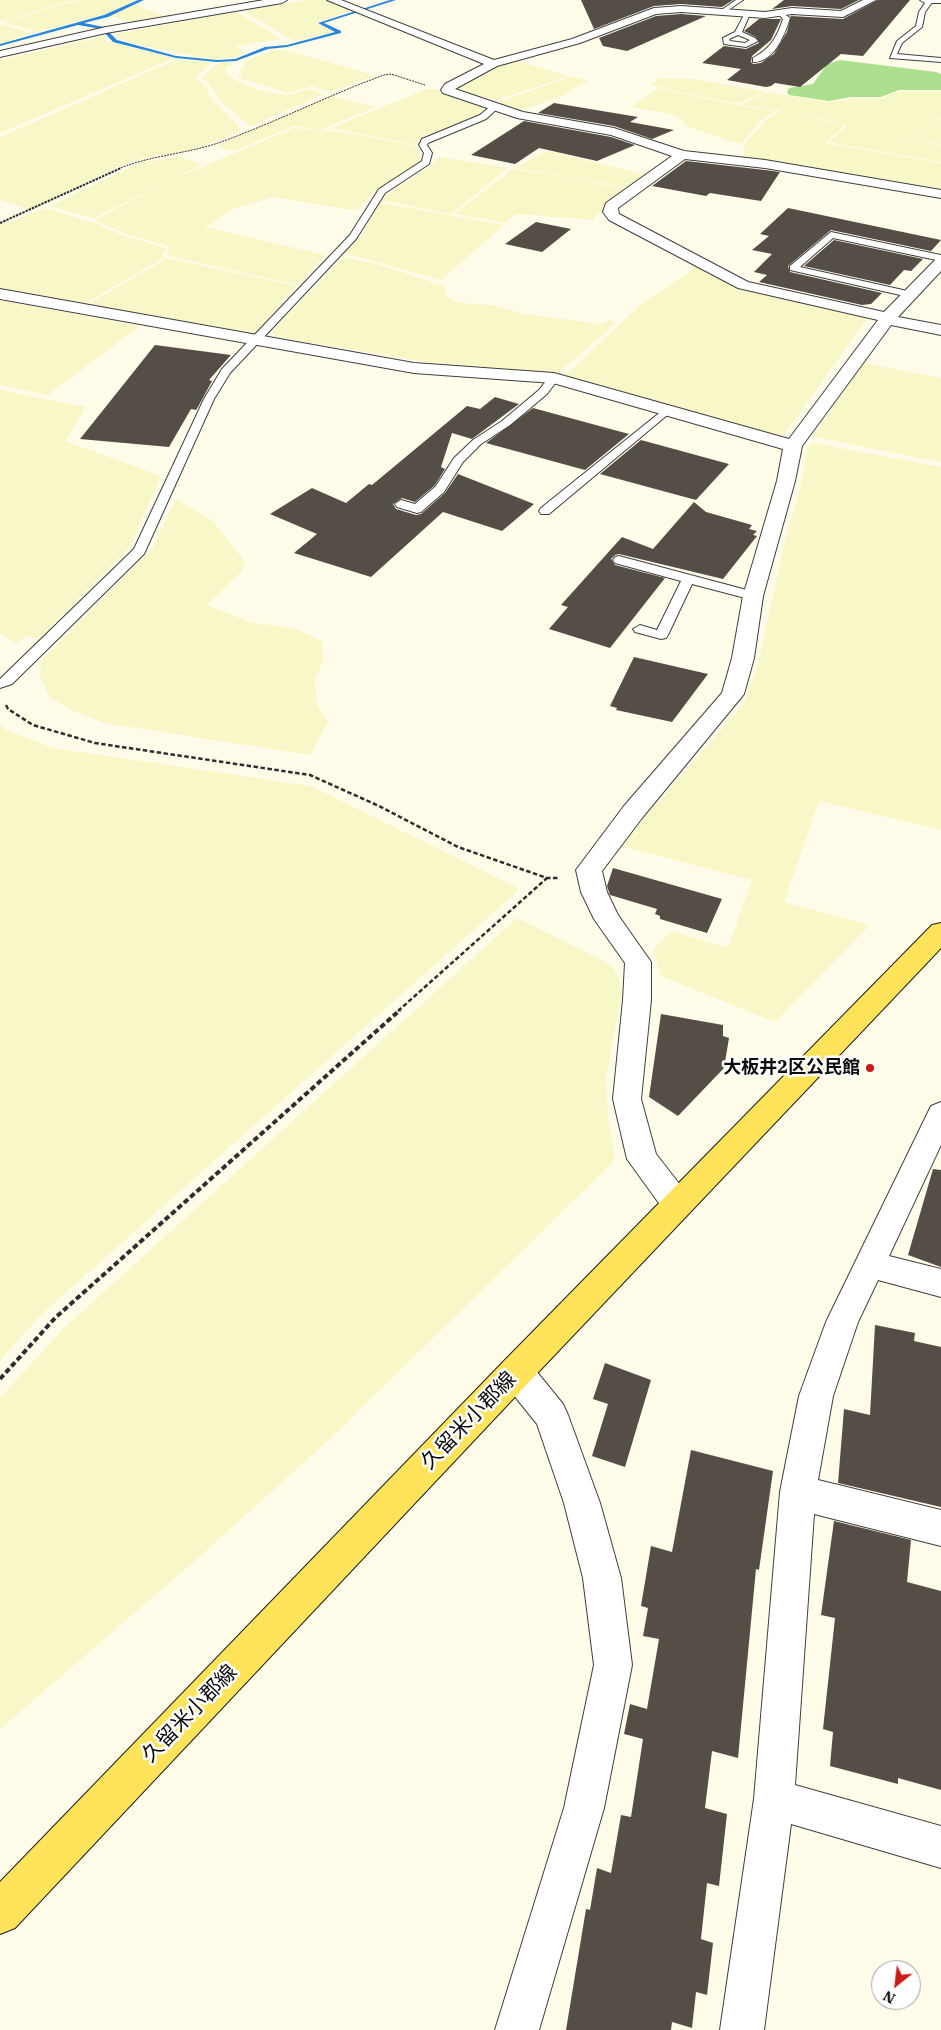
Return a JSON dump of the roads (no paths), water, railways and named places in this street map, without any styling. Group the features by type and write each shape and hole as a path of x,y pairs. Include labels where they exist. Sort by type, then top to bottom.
{"main road":[{"name":"久留米小郡線","path":"0,1913 677,1204 941,932"}],"street":[{"path":"0,54 106,30 282,0"},
{"path":"332,0 493,64"},
{"path":"871,0 843,14 792,11 747,14 681,9 654,11 576,41 493,64 449,87 447,90 521,115 614,132 682,154 765,164 941,194"},
{"path":"682,154 611,206 610,212 614,217 743,285 941,330"},
{"path":"677,1204 642,1159 627,1099 637,1000 638,962 607,919 594,892 589,870 604,848 733,694 744,658 753,596 786,481 793,446 888,319 941,260"},
{"path":"0,294 414,368 554,378 793,446"},
{"path":"742,2030 774,1800 798,1492 816,1396 842,1322 941,1114"},
{"path":"869,1264 941,1283"},
{"path":"516,1372 551,1415 582,1503 602,1578 613,1665 584,1808 516,2030"},
{"path":"798,1492 941,1528"},
{"path":"774,1800 941,1847"}],"lane":[{"path":"722,12 740,0"},
{"path":"934,1 922,12 919,27 899,42 893,56 941,60"},
{"path":"756,60 772,51 777,44 787,18 780,13"},
{"path":"738,32 747,14"},
{"path":"0,684 7,681 44,646 140,551 210,399 226,371 331,258 353,237 382,191 426,162 428,153 423,144 425,141 483,117 495,107"},
{"path":"909,294 793,268 830,235 941,260"},
{"path":"401,504 417,508 440,489 452,474 458,460 477,442 506,423 543,392 554,378"},
{"path":"545,511 668,409"},
{"path":"619,560 753,596"},
{"path":"640,629 661,635 688,579"}],"waterway":[{"path":"0,45 106,16 142,0"},
{"path":"79,24 102,28 115,41 176,57 217,61 236,60 267,48 287,46 339,32 320,23 394,0"}],"place":[{"name":"大板井2区公民館","path":"870,1068"}]}
